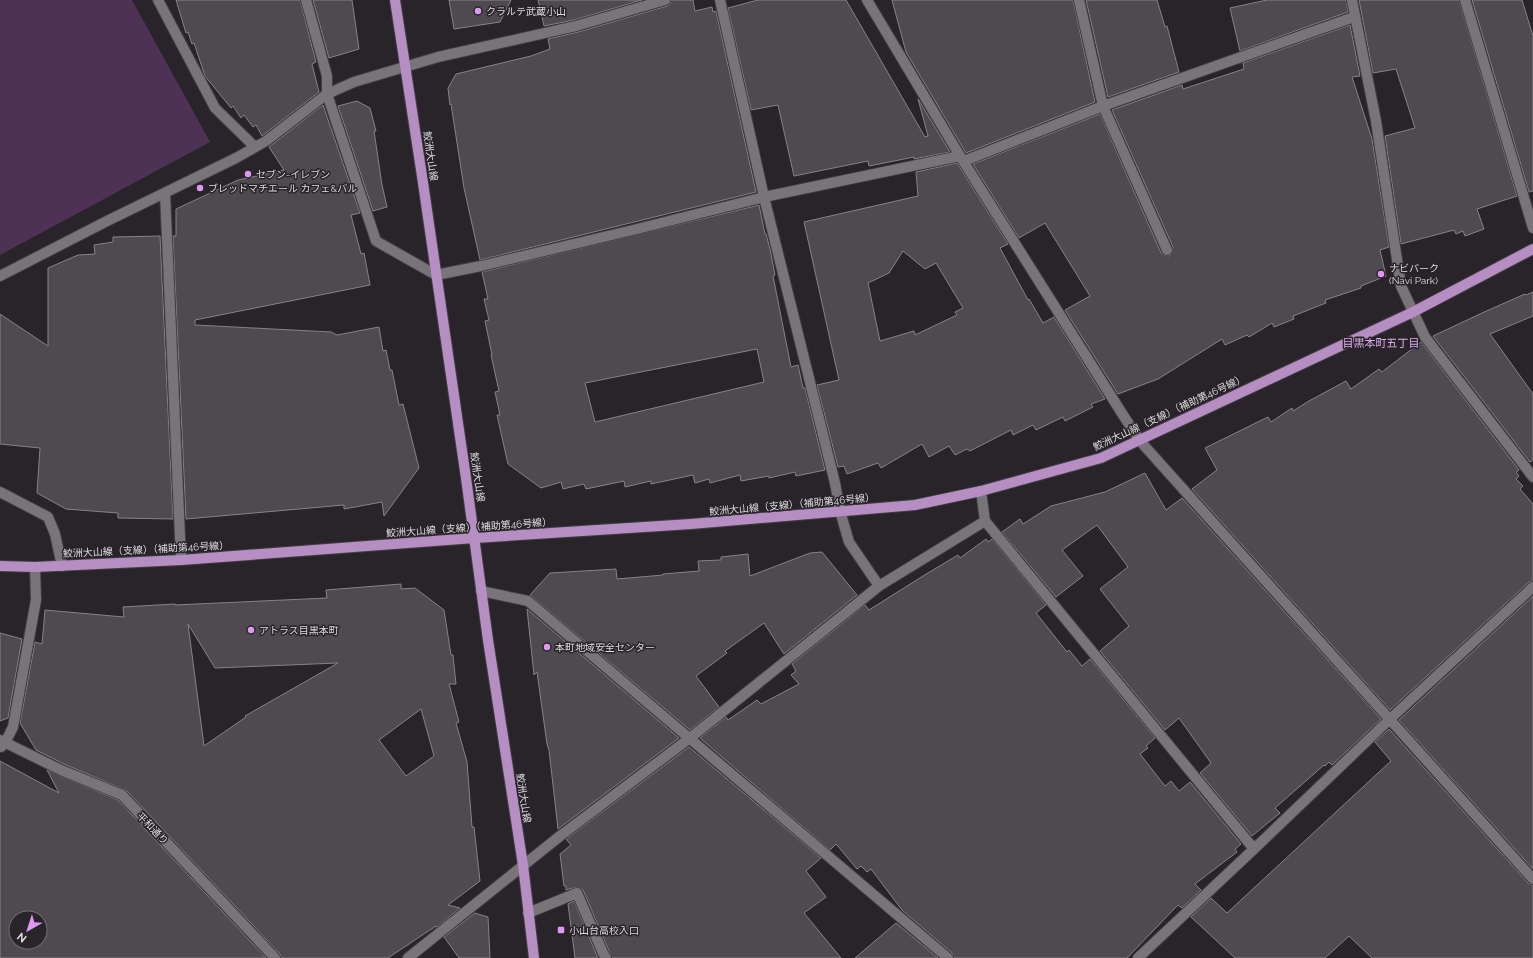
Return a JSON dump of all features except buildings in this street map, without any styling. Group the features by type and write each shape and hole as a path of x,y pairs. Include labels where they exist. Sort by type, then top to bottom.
{"main road":[{"name":"鮫洲大山線","path":"395,0 466,478 481,591 523,865 534,958"},
{"name":"鮫洲大山線（支線）（補助第46号線）","path":"0,566 36,567 181,560 474,538 691,524 914,505 981,491 1101,458 1413,312 1533,249"}],"street":[{"path":"158,0 215,108 256,147"},
{"path":"306,0 326,76 327,94 376,241 436,275 626,232 764,197 962,158 1103,106 1354,17"},
{"path":"0,276 236,158 266,141 327,94 359,80 438,57 576,26 665,0"},
{"path":"720,0 764,197 835,483 840,511 849,542 879,586"},
{"path":"867,0 962,158 1140,441 1533,879"},
{"path":"1079,0 1103,106 1167,250"},
{"path":"1352,0 1354,17 1376,122 1401,286 1425,337 1533,477"},
{"path":"1465,0 1533,228"},
{"path":"165,193 181,560"},
{"path":"981,491 985,521 1254,849"},
{"path":"0,492 48,517 55,534 62,566"},
{"path":"408,958 523,865 690,738 879,586 985,521"},
{"path":"2,744 13,727 36,600 36,567"},
{"path":"1138,958 1390,719 1533,587"},
{"path":"481,591 528,601 948,958"},
{"name":"平和通り","path":"2,744 122,796 275,958"},
{"path":"528,913 577,893 606,958"}],"shaded area":[{"path":"0,0 132,0 210,142 0,255"}],"place":[{"name":"クラルテ武蔵小山","path":"478,11"},
{"name":"セブン-イレブン","path":"248,174"},
{"name":"ブレッドマチエール カフェ&バル","path":"200,188"},
{"name":"ナビパーク (Navi Park)","path":"1381,274"},
{"name":"アトラス目黒本町","path":"251,630"},
{"name":"本町地域安全センター","path":"547,647"},
{"name":"小山台高校入口","path":"561,930"}],"district":[{"name":"目黒本町五丁目","path":"1381,343"}]}
